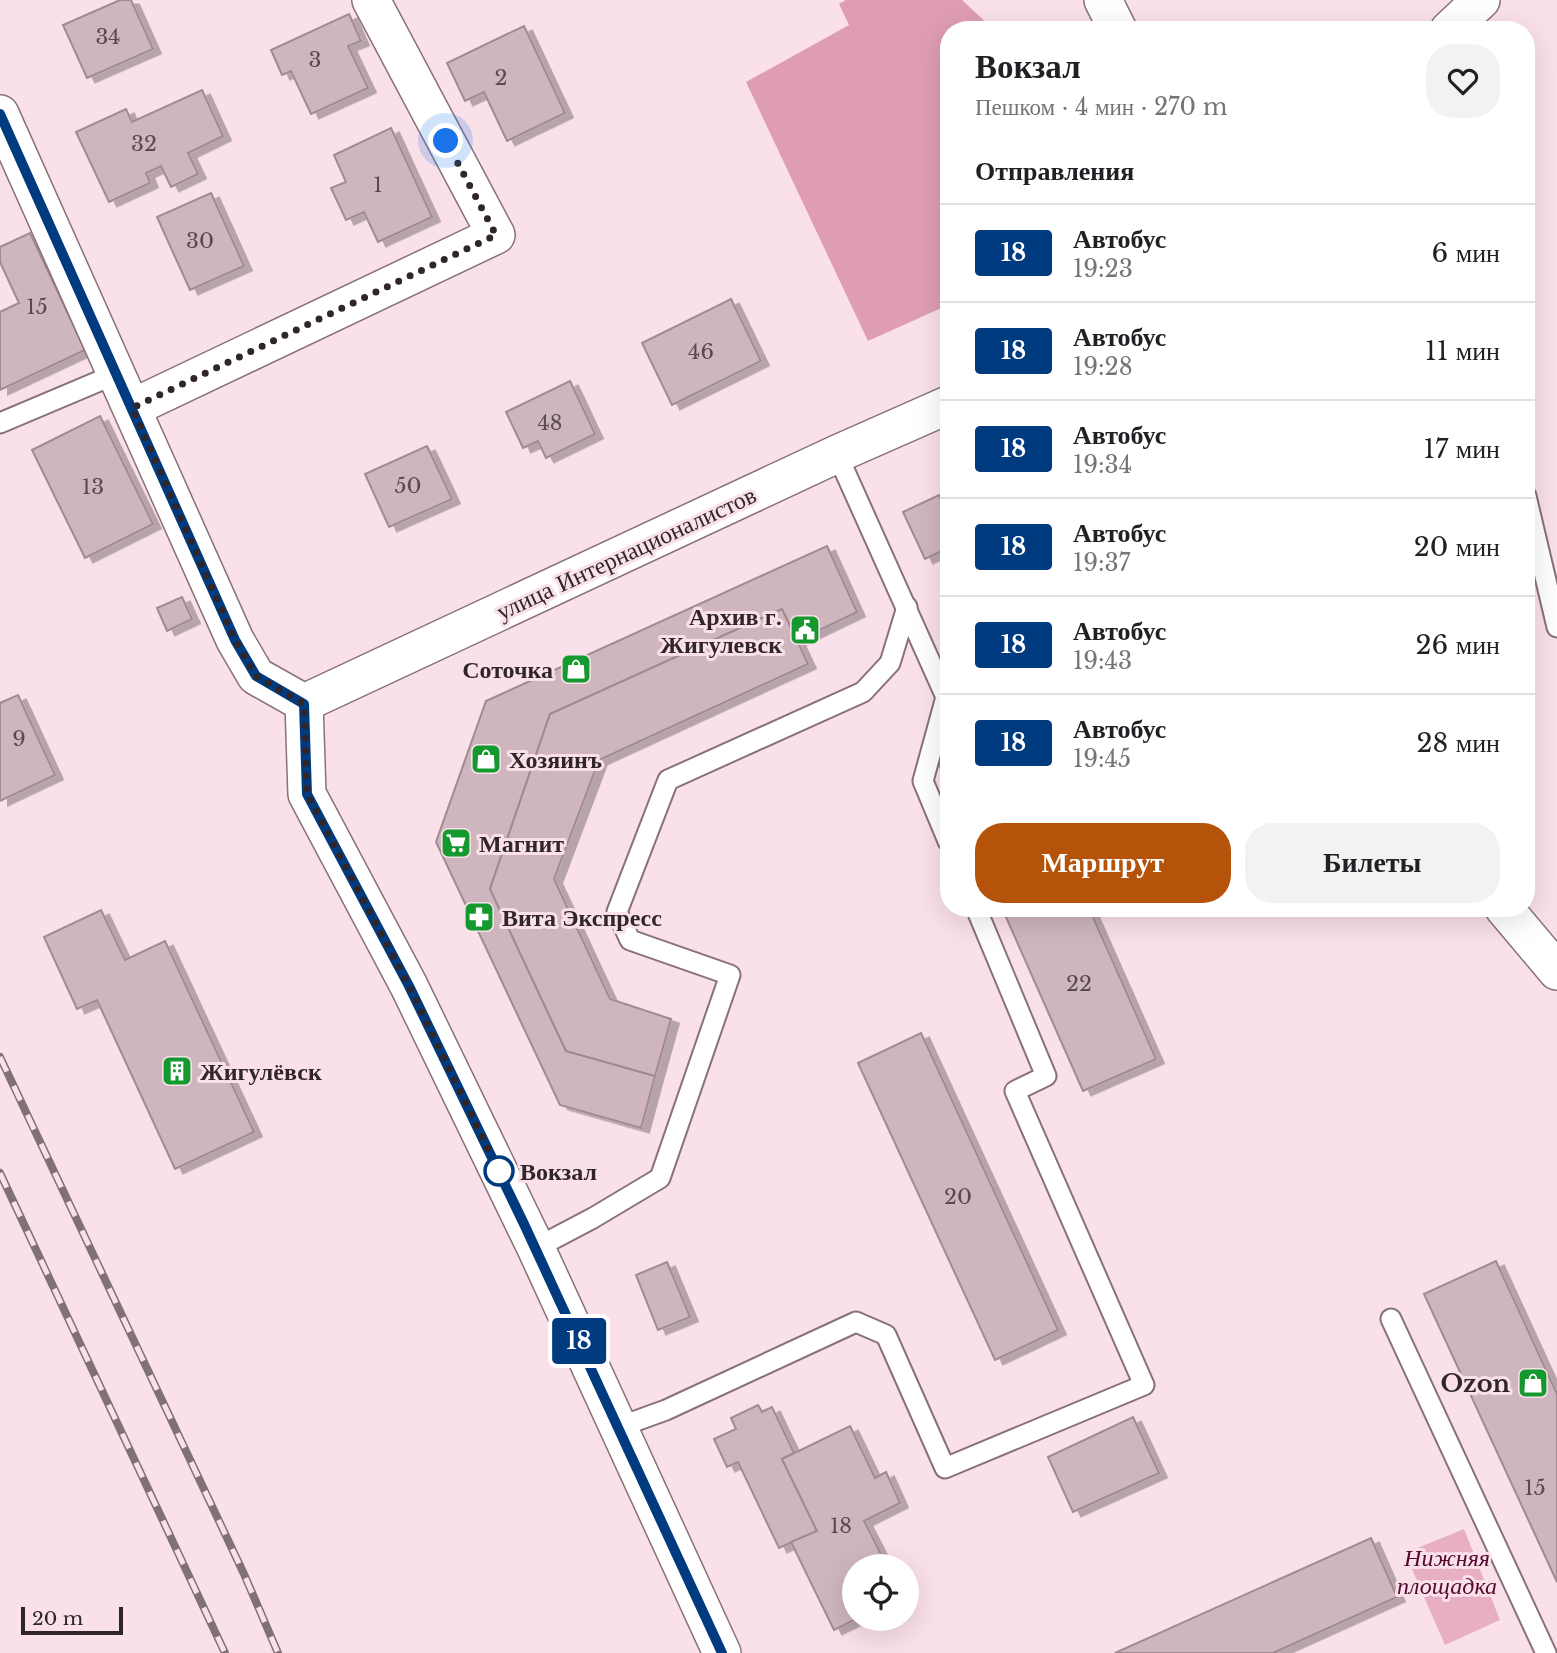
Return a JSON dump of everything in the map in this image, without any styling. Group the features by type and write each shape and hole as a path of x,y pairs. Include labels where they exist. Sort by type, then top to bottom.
{"street":[{"path":"132,408 496,235 371,0"},
{"path":"1103,0 1114,21"},
{"path":"1459,21 1481,0"},
{"path":"0,114 235,640 256,676 304,704 307,794 409,986 536,1248 722,1653"},
{"name":"улица Интернационалистов","path":"304,704 837,454 940,409"},
{"path":"1512,917 1557,971"}],"lane":[{"path":"0,423 116,374"},
{"path":"837,454 940,683"},
{"path":"1535,534 1557,627"},
{"path":"536,1248 660,1178 730,975 630,940 617,912 668,780 863,692 890,663 907,607"},
{"path":"940,719 923,781 940,822"},
{"path":"619,1427 666,1410 856,1322 886,1335 945,1468 1144,1385 1015,1091 1046,1076 980,917"},
{"path":"1391,1319 1546,1653"}],"green space":[{"name":"Нижняя площадка","path":"1464,1529 1500,1620 1445,1645 1405,1553"}],"shaded area":[{"path":"846,0 962,0 985,21 940,21 940,309 868,341 746,82 849,25 839,4"}],"building":[{"path":"120,0 131,0 153,49 87,78 63,25"},
{"path":"349,14 361,41 348,46 368,88 311,114 291,71 282,75 271,50"},
{"path":"524,26 565,113 507,141 484,92 465,101 447,63"},
{"path":"202,90 223,136 188,153 198,174 171,187 161,166 146,173 150,183 109,202 76,132 126,109 132,122"},
{"path":"391,128 432,217 378,242 364,212 346,220 331,188 346,182 334,155"},
{"path":"211,193 244,266 190,290 157,217"},
{"path":"30,233 85,350 0,390 0,312 19,303 0,262 0,247"},
{"path":"731,299 761,361 672,405 642,343"},
{"path":"570,381 595,434 546,458 538,441 523,448 506,412"},
{"path":"100,416 153,524 85,558 32,450"},
{"path":"427,446 452,499 389,527 365,474"},
{"path":"939,495 940,552 925,559 903,512"},
{"path":"827,546 857,612 797,641 782,609 550,714 490,889 566,1051 655,1076 641,1128 560,1105 436,842 486,701"},
{"path":"182,597 192,619 167,631 157,608"},
{"path":"782,609 808,664 599,760 554,879 610,999 671,1019 655,1076 566,1051 490,889 550,714"},
{"path":"18,695 55,775 0,801 0,703"},
{"name":"Жигулёвск","path":"101,910 125,960 165,941 254,1132 175,1169 97,1000 77,1009 44,937"},
{"path":"1006,917 1093,917 1156,1059 1083,1091"},
{"path":"921,1033 1058,1330 995,1360 858,1063"},
{"path":"1496,1261 1557,1394 1557,1582 1424,1294"},
{"path":"667,1262 690,1317 658,1330 636,1275"},
{"path":"758,1405 762,1412 772,1407 794,1453 782,1459 817,1531 779,1548 738,1462 727,1467 714,1439 736,1429 731,1418"},
{"path":"1133,1417 1159,1473 1073,1512 1048,1457"},
{"path":"850,1426 875,1478 886,1472 900,1503 864,1521 881,1554 842,1554 842,1626 834,1630 791,1542 817,1531 782,1459"},
{"path":"1371,1538 1397,1597 1273,1653 1115,1653"}],"railway":[{"path":"0,1057 244,1574 278,1653"},
{"path":"0,1173 225,1653"}],"bus line":[{"name":"18","path":"0,114 235,640 256,676 304,704 307,794 409,986 524,1224 722,1653"}],"place":[{"name":"Архив г. Жигулевск","path":"805,630"},
{"name":"Соточка","path":"576,669"},
{"name":"Хозяинъ","path":"486,759"},
{"name":"Магнит","path":"456,843"},
{"name":"Вита Экспресс","path":"479,917"},
{"name":"Жигулёвск","path":"177,1071"},
{"name":"Вокзал","path":"499,1171"},
{"name":"Ozon","path":"1533,1383"}],"route":[{"path":"446,141 496,235 132,408 235,640 256,676 304,704 307,794 409,986 501,1176 499,1171"}]}
